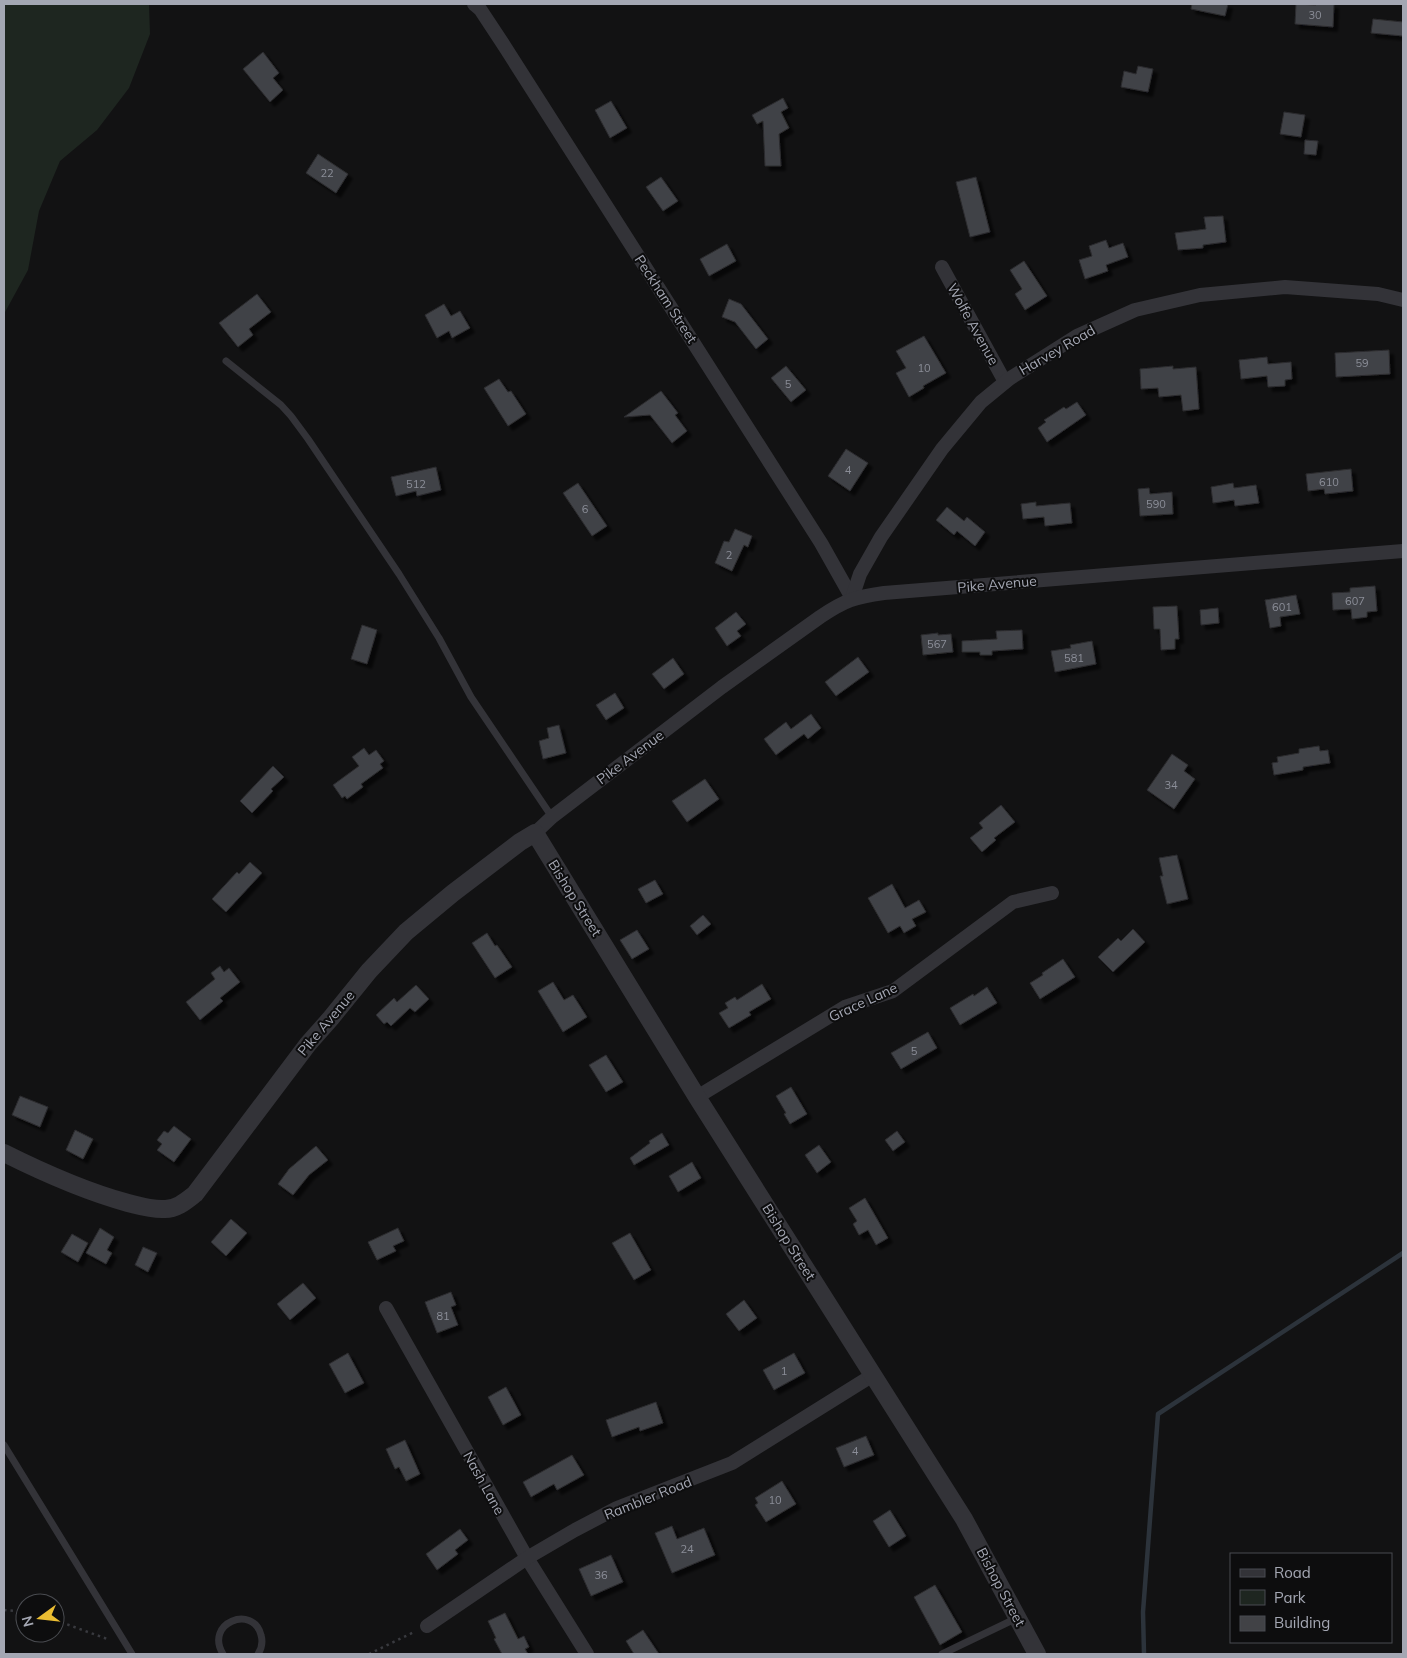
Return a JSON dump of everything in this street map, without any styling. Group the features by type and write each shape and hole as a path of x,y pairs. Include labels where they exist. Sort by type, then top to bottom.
{"street":[{"name":"Peckham Street","path":"474,4 480,9 505,47 816,536 852,598"},
{"name":"Wolfe Avenue","path":"942,267 1005,382"},
{"name":"Harvey Road","path":"852,598 860,574 877,544 942,449 985,397 1077,336 1135,310 1200,296 1285,287 1378,294 1403,300"},
{"name":"Pike Avenue","path":"4,1153 47,1174 101,1196 143,1207 166,1209 181,1205 195,1194 308,1044 406,932 446,899 520,842 535,833 552,817 722,687 820,616 852,598 894,592 1403,551"},
{"name":"Bishop Street","path":"535,833 697,1097 964,1519 1037,1654"},
{"name":"Grace Lane","path":"697,1097 845,1007 893,991 1013,902 1052,893"},
{"name":"Nash Lane","path":"386,1308 526,1558 586,1654"},
{"name":"Rambler Road","path":"427,1626 526,1558 617,1508 732,1463 873,1375"}],"lane":[{"path":"226,361 281,406 308,438 399,574 439,638 471,697 552,817"},
{"path":"4,1445 132,1654"},
{"path":"942,1654 1017,1618"},
{"path":"222,1654 219,1640 224,1627 236,1619 244,1619 256,1626 260,1632 262,1646 258,1654"}],"path":[{"path":"65,1624 117,1642"},
{"path":"369,1654 427,1626"}],"green space":[{"path":"4,4 149,4 150,34 129,88 97,130 60,161 39,211 28,270 4,314"}],"building":[{"path":"1192,4 1228,4 1225,16 1191,9"},
{"path":"1296,4 1334,4 1333,27 1295,24"},
{"path":"1373,19 1403,22 1403,36 1371,33"},
{"path":"263,52 279,73 273,78 283,90 270,102 243,69"},
{"path":"1138,66 1153,69 1148,92 1121,87 1124,71 1136,74"},
{"path":"783,98 788,108 781,112 789,128 779,134 781,166 765,166 763,121 757,124 752,115"},
{"path":"611,101 627,128 610,138 595,110"},
{"path":"1284,112 1305,115 1301,137 1280,134"},
{"path":"1305,140 1318,141 1316,155 1304,154"},
{"path":"318,154 348,174 336,193 306,173"},
{"path":"661,177 678,201 663,211 646,187"},
{"path":"976,177 990,232 970,237 956,182"},
{"path":"1223,216 1226,242 1203,245 1203,248 1178,250 1175,233 1206,229 1204,217"},
{"path":"1106,240 1109,248 1123,243 1128,257 1106,265 1108,271 1085,279 1079,260 1092,256 1089,246"},
{"path":"727,244 736,261 709,276 700,259"},
{"path":"1024,261 1047,296 1025,310 1015,294 1022,289 1010,270"},
{"path":"257,294 271,312 249,329 253,335 238,347 219,323"},
{"path":"729,299 741,304 768,339 756,349 735,322 722,317"},
{"path":"444,304 451,316 460,311 470,328 452,338 449,331 437,338 425,315"},
{"path":"924,336 946,373 923,386 924,388 909,397 896,373 906,368 896,351"},
{"path":"1389,350 1390,374 1336,377 1335,353"},
{"path":"1267,357 1268,364 1291,362 1292,379 1285,380 1285,386 1268,387 1267,376 1241,379 1239,360"},
{"path":"786,366 806,390 791,402 771,378"},
{"path":"1173,366 1173,369 1196,367 1199,409 1183,411 1181,395 1159,397 1158,388 1141,389 1140,369"},
{"path":"499,379 508,392 511,391 526,414 508,426 484,388"},
{"path":"661,391 678,413 675,415 687,431 672,443 650,415 624,417"},
{"path":"1077,402 1086,415 1047,442 1038,428 1046,422 1044,420 1064,407 1066,409"},
{"path":"846,449 868,463 850,491 828,476"},
{"path":"436,467 441,490 417,496 416,491 396,496 391,477"},
{"path":"1351,469 1353,491 1325,494 1324,489 1308,491 1306,474"},
{"path":"578,483 607,526 592,536 563,493"},
{"path":"1233,483 1234,488 1256,485 1259,503 1235,506 1234,500 1213,503 1211,487"},
{"path":"1149,488 1150,494 1172,492 1173,514 1140,516 1138,489"},
{"path":"1036,502 1036,506 1070,503 1072,523 1045,526 1044,517 1023,519 1021,504"},
{"path":"947,507 964,521 967,517 985,532 975,546 957,531 954,535 936,520"},
{"path":"735,529 752,536 748,547 744,545 732,571 715,563 724,541 729,542"},
{"path":"1375,586 1377,611 1367,612 1367,617 1352,619 1351,609 1333,610 1332,593 1350,592 1350,588"},
{"path":"1296,595 1300,614 1280,617 1281,626 1270,628 1265,600"},
{"path":"1177,606 1179,639 1175,639 1175,649 1161,650 1160,629 1154,629 1153,607"},
{"path":"1218,608 1219,623 1201,625 1200,610"},
{"path":"736,612 746,624 737,631 741,636 727,646 715,628"},
{"path":"362,625 377,630 367,664 351,659"},
{"path":"1022,630 1023,649 992,651 992,655 980,655 980,652 962,652 962,641 997,639 996,631"},
{"path":"938,633 938,635 951,634 953,652 923,655 921,635"},
{"path":"1092,641 1096,664 1055,672 1051,651 1071,648 1070,645"},
{"path":"858,657 869,672 836,696 825,682"},
{"path":"673,658 684,674 664,689 652,674"},
{"path":"615,693 624,708 606,720 596,705"},
{"path":"811,714 821,728 808,739 804,734 776,755 764,739 786,722 791,729"},
{"path":"559,725 566,753 543,759 539,741 549,738 547,728"},
{"path":"1319,746 1320,751 1328,750 1330,763 1303,767 1303,770 1274,775 1272,763 1278,762 1277,757 1299,753 1299,749"},
{"path":"364,748 369,755 376,750 384,761 380,764 383,768 361,784 363,787 347,799 345,796 342,798 333,785 359,766 352,757"},
{"path":"1172,754 1188,765 1184,771 1195,779 1174,809 1147,790"},
{"path":"273,766 284,777 271,789 273,791 252,813 240,801"},
{"path":"705,779 719,799 687,822 672,801"},
{"path":"1001,805 1015,822 994,838 996,840 982,852 970,838 983,828 979,823"},
{"path":"1177,855 1188,899 1167,904 1160,876 1163,876 1159,858"},
{"path":"250,862 262,873 226,912 212,899 237,872 239,874"},
{"path":"655,880 663,894 646,903 638,889"},
{"path":"892,884 905,908 919,900 926,912 912,919 916,926 904,933 900,926 888,933 868,898"},
{"path":"703,915 711,924 697,935 690,926"},
{"path":"1133,929 1145,942 1113,972 1098,957 1118,938 1121,941"},
{"path":"637,930 649,949 632,959 620,940"},
{"path":"487,933 512,967 495,978 472,943"},
{"path":"1063,959 1075,977 1040,999 1030,983"},
{"path":"220,966 224,972 229,968 240,982 220,998 223,1001 200,1020 186,1002 215,979 211,973"},
{"path":"553,982 564,1000 573,995 587,1017 563,1032 538,991"},
{"path":"762,984 771,999 749,1012 751,1015 729,1028 719,1013 728,1008 725,1003 735,997 737,1000"},
{"path":"416,985 429,999 415,1012 410,1008 391,1026 387,1022 384,1024 376,1015 394,998 397,1002"},
{"path":"987,987 997,1003 960,1025 950,1008"},
{"path":"928,1032 937,1048 901,1069 891,1053"},
{"path":"606,1055 623,1082 606,1092 589,1065"},
{"path":"791,1087 807,1114 790,1124 776,1096"},
{"path":"20,1096 48,1107 40,1127 12,1115"},
{"path":"174,1126 191,1139 174,1162 157,1150 162,1144 157,1140 164,1131 168,1133"},
{"path":"75,1130 93,1139 83,1159 66,1150"},
{"path":"897,1131 905,1142 893,1151 885,1140"},
{"path":"662,1133 669,1145 634,1165 630,1158 650,1143 649,1141"},
{"path":"819,1145 831,1162 817,1173 805,1155"},
{"path":"316,1146 328,1160 309,1175 293,1195 278,1184 289,1169"},
{"path":"692,1162 701,1178 678,1192 669,1176"},
{"path":"865,1198 888,1238 876,1245 868,1230 859,1235 853,1224 857,1221 849,1208"},
{"path":"231,1219 247,1233 226,1256 211,1242"},
{"path":"100,1228 114,1237 107,1250 112,1253 106,1264 86,1253"},
{"path":"398,1228 404,1241 393,1246 396,1251 377,1260 368,1242"},
{"path":"630,1233 651,1270 634,1280 612,1243"},
{"path":"72,1234 88,1243 78,1262 61,1252"},
{"path":"143,1247 157,1253 148,1272 135,1265"},
{"path":"303,1283 316,1298 290,1320 277,1304"},
{"path":"451,1292 456,1305 451,1307 458,1325 437,1333 425,1302"},
{"path":"744,1300 757,1318 739,1331 726,1314"},
{"path":"348,1353 364,1383 345,1393 329,1364"},
{"path":"794,1353 805,1373 774,1390 763,1370"},
{"path":"506,1387 521,1415 503,1425 488,1397"},
{"path":"656,1402 663,1423 640,1431 639,1427 612,1437 606,1420"},
{"path":"866,1436 874,1455 844,1467 836,1448"},
{"path":"405,1440 420,1474 406,1481 399,1467 395,1469 386,1449"},
{"path":"572,1455 584,1475 557,1490 554,1484 531,1497 523,1482"},
{"path":"782,1481 796,1504 766,1522 755,1505 758,1503 755,1498"},
{"path":"890,1510 906,1536 889,1547 873,1521"},
{"path":"672,1526 677,1539 704,1528 715,1555 672,1573 655,1533"},
{"path":"460,1529 468,1540 455,1550 458,1554 437,1570 426,1554"},
{"path":"611,1555 623,1582 591,1596 579,1569"},
{"path":"935,1585 962,1632 940,1645 914,1597"},
{"path":"505,1613 518,1639 524,1636 529,1647 525,1649 528,1654 502,1654 494,1639 496,1638 488,1621"},
{"path":"643,1630 659,1654 634,1654 626,1641"}],"waterway":[{"path":"1144,1654 1143,1612 1158,1414 1403,1253"}]}
